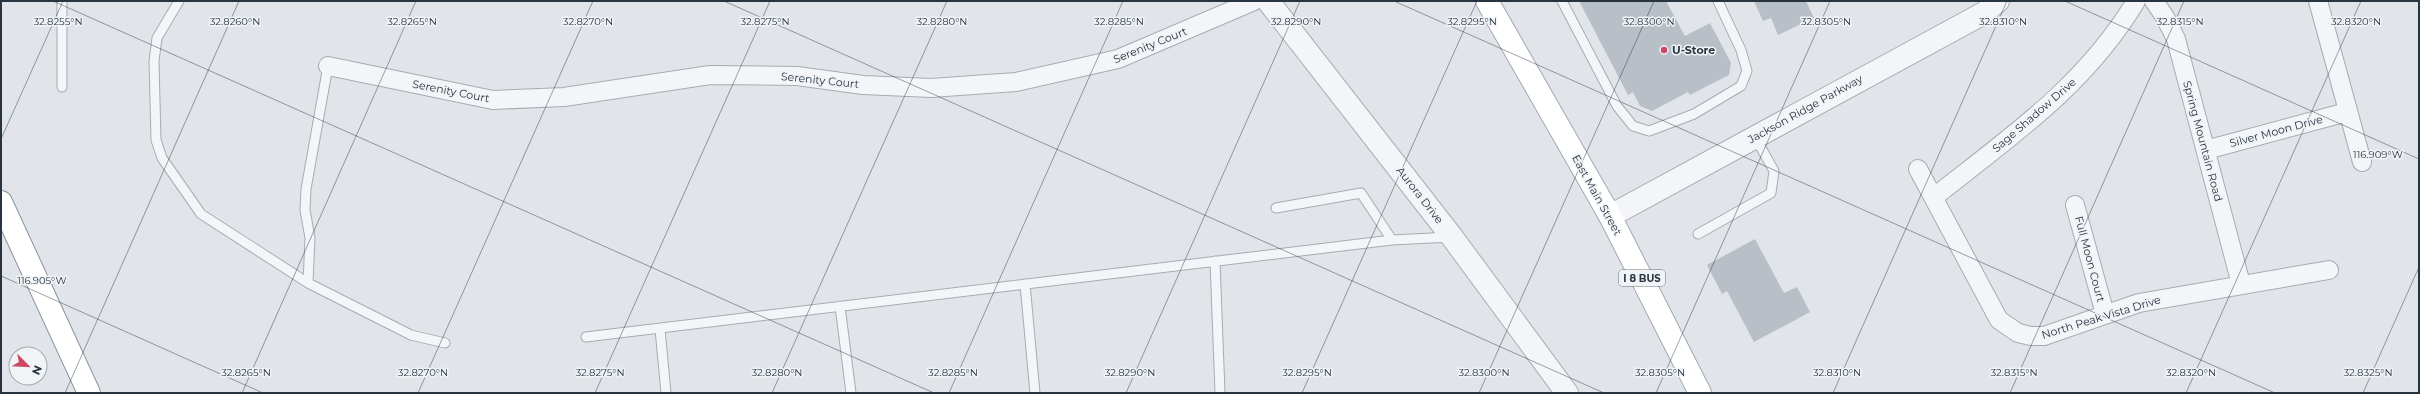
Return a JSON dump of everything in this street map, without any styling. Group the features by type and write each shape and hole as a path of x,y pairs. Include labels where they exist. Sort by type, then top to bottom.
{"main road":[{"name":"East Main Street","path":"1487,1 1610,216 1700,393"},
{"path":"1,202 89,393"}],"street":[{"name":"Serenity Court","path":"328,66 492,100 564,97 710,75 797,76 863,85 931,88 1016,82 1118,59 1254,1"},
{"name":"Aurora Drive","path":"1268,1 1452,237 1567,393"},
{"name":"Jackson Ridge Parkway","path":"1610,216 1984,13 1998,1"},
{"name":"Sage Shadow Drive","path":"1934,197 2066,91 2110,40 2136,1"},
{"name":"Spring Mountain Road","path":"2154,1 2165,16 2176,40 2241,284"},
{"path":"2318,1 2347,112 2362,162"},
{"name":"Silver Moon Drive","path":"2206,150 2347,112"},
{"name":"North Peak Vista Drive","path":"1918,169 1999,320 2007,327 2024,335 2044,336 2105,314 2163,298 2329,270"},
{"name":"Full Moon Court","path":"2075,205 2105,314"}],"lane":[{"path":"62,1 62,87"},
{"path":"179,1 157,38 154,61 156,140 162,158 201,214 308,283 411,335 445,343"},
{"path":"1562,1 1617,106 1633,126 1649,131 1694,114 1741,86 1747,71 1731,27 1718,1"},
{"path":"308,283 310,238 305,210 306,190 328,66"},
{"path":"1698,234 1771,193 1774,171 1755,137"},
{"path":"1276,208 1361,193 1392,240"},
{"path":"586,337 1392,240 1452,237"},
{"path":"1215,261 1220,393"},
{"path":"1025,284 1035,393"},
{"path":"840,306 851,393"},
{"path":"660,329 666,393"}],"building":[{"name":"U-Store","path":"1579,1 1666,1 1685,36 1710,23 1731,63 1729,75 1690,95 1688,92 1652,111 1640,106 1633,92 1628,95"},
{"path":"1754,1 1806,1 1814,18 1778,35 1771,18 1763,21"},
{"path":"1755,239 1784,293 1797,287 1810,312 1754,342 1727,291 1722,294 1707,265"}],"place":[{"name":"U-Store","path":"1664,50"}]}
